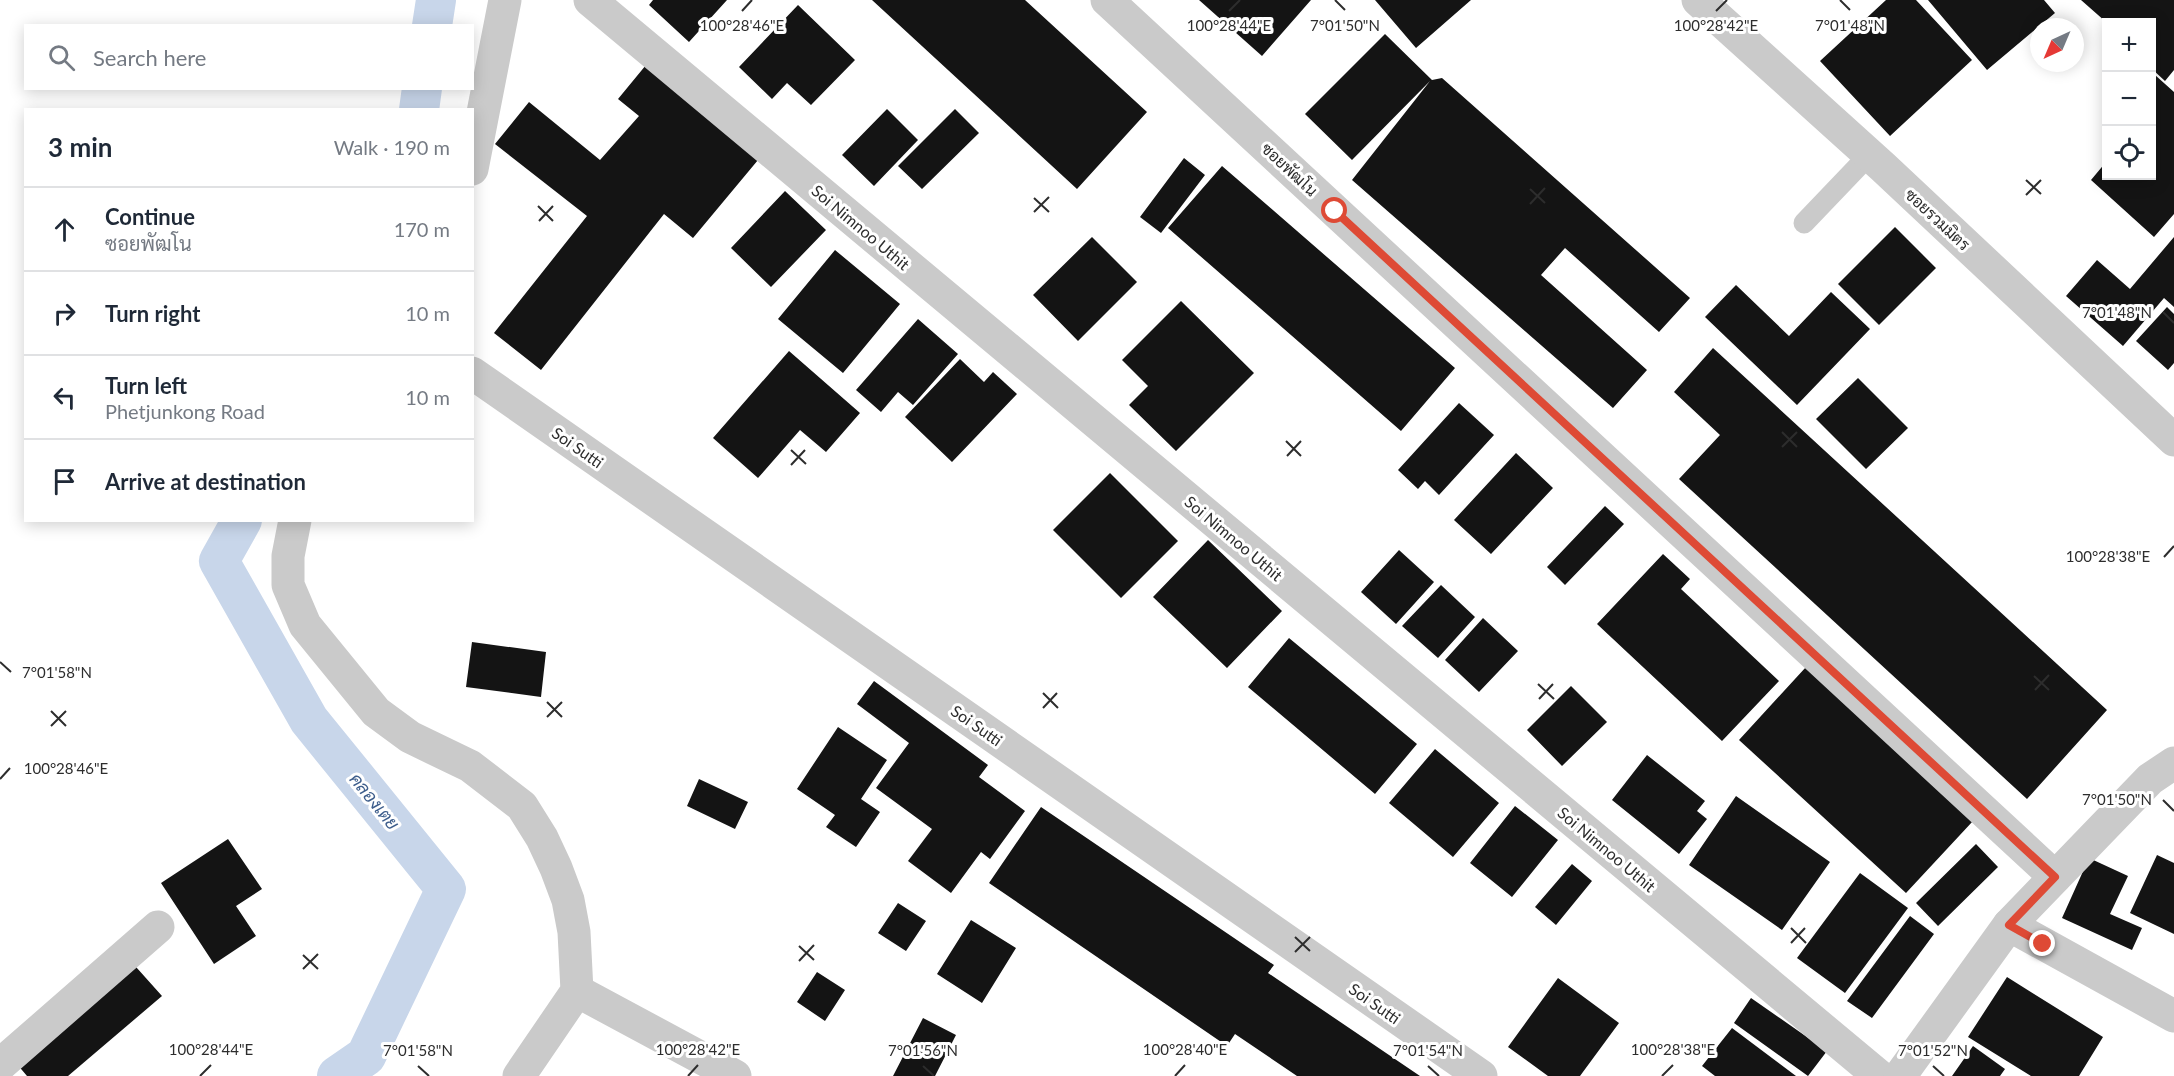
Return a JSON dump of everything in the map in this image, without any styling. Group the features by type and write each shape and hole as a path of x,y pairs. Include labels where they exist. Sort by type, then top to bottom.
{"street":[{"path":"474,159 505,0"},
{"name":"Soi Nimnoo Uthit","path":"590,0 1879,1076"},
{"name":"ซอยพัฒโน","path":"1107,0 2055,877"},
{"name":"ซอยรวมมิตร","path":"1698,0 1869,155 2174,441"},
{"name":"Soi Sutti","path":"474,375 1481,1076"},
{"path":"295,522 288,556 288,585 305,625 376,712 410,737 470,766 522,806 542,838 568,900 574,932 577,991 519,1076"},
{"path":"1900,1076 2009,925 2151,779 2174,763"},
{"path":"2009,925 2174,1016"},
{"path":"0,1065 158,927"},
{"path":"577,991 735,1076"}],"lane":[{"path":"1804,223 1869,155"}],"building":[{"path":"653,0 727,0 689,42 649,5"},
{"path":"872,0 1025,0 1147,112 1077,189"},
{"path":"1199,0 1311,0 1262,56"},
{"path":"1375,0 1471,0 1416,48"},
{"path":"1886,0 1916,0 1972,60 1890,136 1820,61"},
{"path":"1928,0 2044,0 2055,13 2049,18 2030,18 2030,34 1987,70"},
{"path":"2081,0 2174,0 2174,70 2165,81 2156,73 2156,18 2102,18"},
{"path":"798,5 855,60 811,105 787,83 772,99 739,67"},
{"path":"1385,34 1432,80 1442,78 1690,298 1659,332 1565,248 1541,275 1647,370 1613,408 1352,180 1430,81 1352,160 1305,114"},
{"path":"646,65 758,160 693,238 664,214 541,370 494,333 587,216 495,144 529,102 600,160 639,116 618,99"},
{"path":"2156,76 2174,92 2174,214 2154,237 2091,180 2102,167 2102,180 2156,180"},
{"path":"887,109 918,140 874,186 842,155"},
{"path":"955,109 979,133 922,189 898,166"},
{"path":"1184,158 1205,175 1161,233 1140,217"},
{"path":"1222,166 1455,368 1401,431 1168,228"},
{"path":"785,191 826,230 771,287 731,248"},
{"path":"1895,227 1936,268 1879,325 1838,284"},
{"path":"1092,237 1137,282 1078,341 1033,295"},
{"path":"2174,237 2174,307 2164,298 2123,346 2066,296 2097,260 2130,289"},
{"path":"835,250 900,304 843,373 778,319"},
{"path":"1736,285 1789,336 1831,292 1870,329 1797,405 1705,317"},
{"path":"1181,301 1254,373 1176,451 1129,405 1148,386 1122,360"},
{"path":"2167,307 2174,314 2174,363 2168,370 2136,341"},
{"path":"918,319 958,354 913,405 898,392 881,412 856,390"},
{"path":"1713,348 2107,710 2027,799 1679,479 1720,435 1674,392"},
{"path":"789,351 860,413 826,452 800,430 758,478 713,438"},
{"path":"960,359 984,382 993,372 1017,394 952,462 905,417"},
{"path":"1858,378 1908,428 1866,469 1816,419"},
{"path":"1459,403 1494,435 1439,495 1425,481 1418,489 1398,470"},
{"path":"1516,453 1553,488 1491,554 1454,520"},
{"path":"1110,473 1178,541 1121,598 1053,530"},
{"path":"1605,506 1624,524 1565,585 1547,567"},
{"path":"1208,540 1282,611 1227,668 1153,597"},
{"path":"1399,550 1434,582 1396,624 1361,592"},
{"path":"1663,554 1690,579 1681,589 1779,681 1722,741 1597,624"},
{"path":"1441,585 1475,617 1438,658 1402,626"},
{"path":"1483,618 1518,651 1479,692 1445,660"},
{"path":"1289,638 1417,744 1375,794 1248,687"},
{"path":"472,642 546,652 541,697 466,687"},
{"path":"1806,667 1973,821 1906,893 1739,740"},
{"path":"874,681 988,765 979,777 1025,811 990,859 981,852 951,893 908,861 932,829 876,788 909,743 857,704"},
{"path":"1571,686 1607,722 1562,766 1527,730"},
{"path":"838,727 887,760 861,799 880,812 856,847 826,827 835,815 797,789"},
{"path":"1435,749 1499,803 1453,857 1389,803"},
{"path":"1647,755 1705,801 1697,811 1707,819 1679,854 1612,800"},
{"path":"699,779 748,802 735,829 687,806"},
{"path":"1736,796 1830,862 1782,930 1689,865"},
{"path":"1515,806 1558,840 1512,897 1470,863"},
{"path":"1041,807 1274,965 1268,973 1420,1076 1297,1076 1235,1034 1227,1046 989,883"},
{"path":"228,839 262,889 236,906 256,936 214,964 161,883"},
{"path":"1976,844 1998,867 1938,926 1916,903"},
{"path":"2157,855 2174,863 2174,934 2130,913"},
{"path":"2089,858 2128,876 2110,914 2142,928 2132,950 2062,918"},
{"path":"1572,864 1592,881 1556,925 1535,907"},
{"path":"1860,873 1908,908 1845,993 1797,958"},
{"path":"898,903 926,921 906,951 878,933"},
{"path":"1910,916 1934,934 1872,1018 1847,1001"},
{"path":"971,920 1016,948 982,1003 937,974"},
{"path":"128,958 162,996 68,1076 27,1076 11,1057"},
{"path":"817,972 845,990 825,1021 797,1002"},
{"path":"2007,977 2103,1037 2079,1076 2031,1076 1968,1037"},
{"path":"1558,978 1619,1023 1580,1076 1548,1076 1508,1047"},
{"path":"1751,998 1827,1051 1808,1076 1734,1023"},
{"path":"923,1018 956,1035 935,1076 893,1076"},
{"path":"1732,1028 1796,1076 1715,1076 1702,1066"},
{"path":"1973,1046 2005,1069 2000,1076 1952,1076"}],"waterway":[{"name":"คลองเตย","path":"432,24 436,0"},
{"name":"คลองเตย","path":"419,108 422,90"},
{"name":"คลองเตย","path":"241,522 219,561 309,720 446,889 366,1056 337,1076"}],"route":[{"path":"1335,211 2055,877 2009,925 2043,944"}]}
